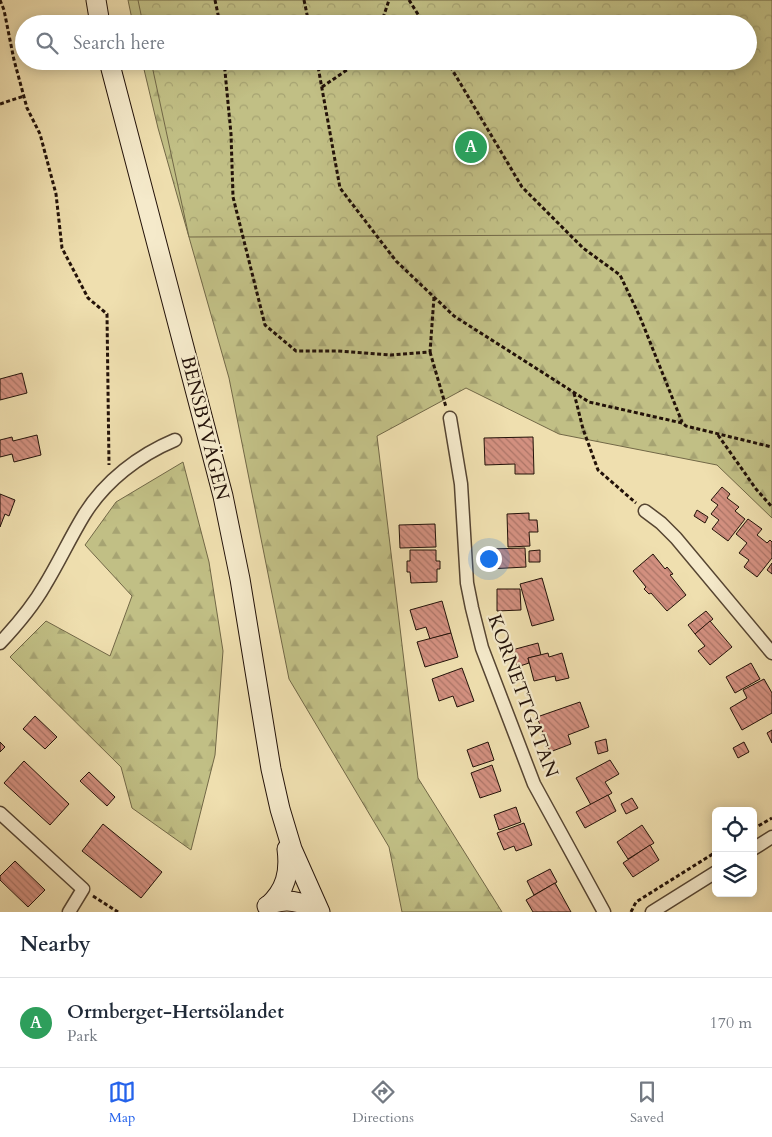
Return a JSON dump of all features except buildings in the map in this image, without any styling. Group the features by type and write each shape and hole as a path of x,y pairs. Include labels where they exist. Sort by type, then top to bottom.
{"main road":[{"path":"96,0 98,15"},
{"name":"BENSBYVÄGEN","path":"111,70 224,496 240,579 271,768 287,848 288,869 286,881 282,890 263,909"},
{"name":"BENSBYVÄGEN","path":"278,800 292,849 318,912"},
{"path":"263,909 280,902 295,902 318,912"}],"street":[{"name":"KORNETTGATAN","path":"450,418 461,484 467,583 482,648 534,784 604,912"},
{"path":"0,643 44,588 84,516 109,483 141,458 175,440"},
{"path":"645,511 662,523 676,538 772,653"},
{"path":"3,821 83,889 68,912"},
{"path":"757,846 772,837"},
{"path":"652,912 712,874"}],"path":[{"path":"0,0 15,57"},
{"path":"215,0 218,15"},
{"path":"304,0 307,15"},
{"path":"384,15 389,0"},
{"path":"409,0 418,15"},
{"path":"18,70 27,108 40,134 56,194 62,248 88,298 107,314 109,483"},
{"path":"225,70 231,134 233,197 264,325 296,351 338,351 391,355 430,352"},
{"path":"318,70 340,188 396,261 454,316 589,402 682,423 686,426 772,447"},
{"path":"322,87 347,70"},
{"path":"452,70 522,187 583,248 620,275 640,317 682,423"},
{"path":"0,104 24,96"},
{"path":"434,297 430,352 450,418"},
{"path":"574,392 583,429 598,470 645,511"},
{"path":"717,434 756,489 772,507"},
{"path":"757,827 772,818"},
{"path":"631,912 636,902 712,854"},
{"path":"83,889 118,912"}],"green space":[{"path":"128,0 772,0 772,518 717,465 559,434 466,388 377,436 418,778 502,912 402,912 389,847 289,679 229,378 158,128 144,70 757,70 757,15 131,15"},
{"path":"138,0 772,0 772,234 189,237 153,70 757,70 757,15 141,15"},
{"path":"183,462 209,562 223,651 215,755 191,850 132,808 121,767 10,657 46,621 110,656 132,596 85,545 116,502"}],"place":[{"name":"Ormberget-Hertsölandet","path":"471,147"}]}
